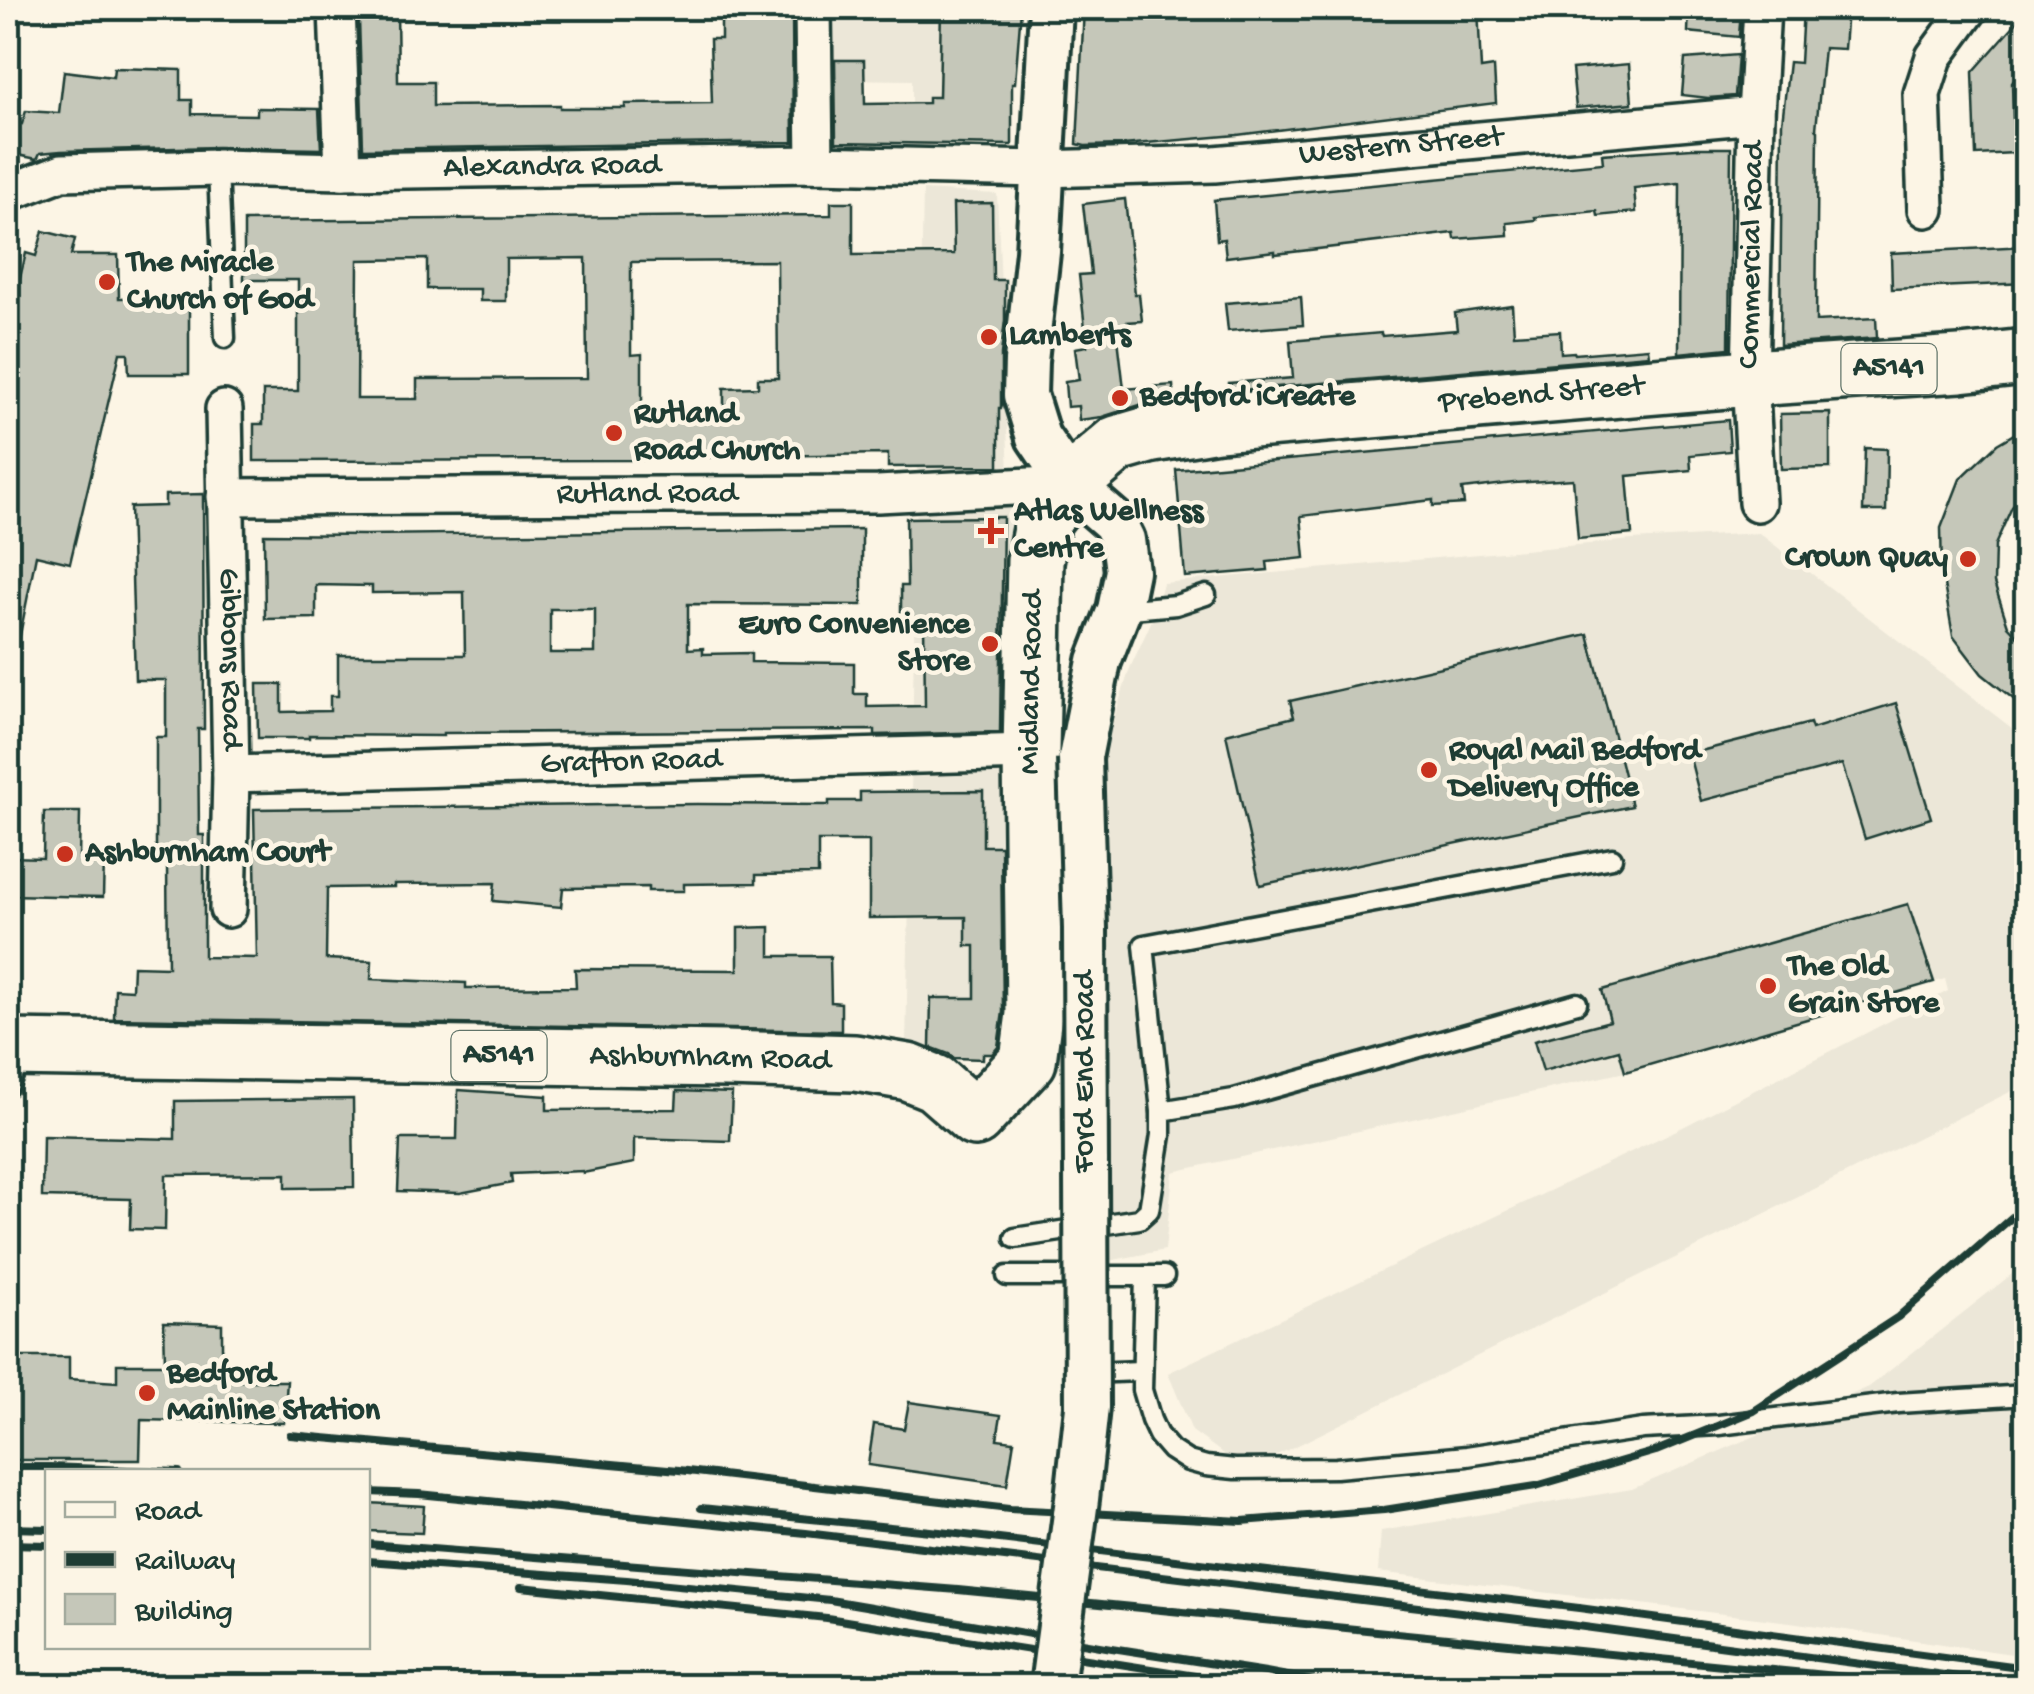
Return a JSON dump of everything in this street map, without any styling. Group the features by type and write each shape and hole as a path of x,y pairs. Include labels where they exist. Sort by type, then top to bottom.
{"main road":[{"name":"Prebend Street","path":"1070,484 1117,444 1218,423 2026,357"},
{"name":"Midland Road","path":"975,1118 1028,1061 1056,755 1034,561 1043,519 1070,484"},
{"name":"Ashburnham Road","path":"12,1066 726,1059 854,1063 908,1072 935,1083 975,1118"}],"street":[{"path":"338,8 343,171"},
{"path":"813,8 815,164"},
{"path":"1051,8 1026,394 1038,437 1070,484"},
{"name":"Commercial Road","path":"1757,502 1750,378 1762,8"},
{"path":"1926,209 1922,94 1934,57 1970,8"},
{"name":"Western Street","path":"1042,168 1214,164 1756,115"},
{"name":"Alexandra Road","path":"8,193 62,172 218,168 343,171 815,164 1042,168"},
{"name":"Gibbons Road","path":"224,409 231,774 228,910"},
{"name":"Rutland Road","path":"224,497 878,494 1070,484"},
{"name":"Ford End Road","path":"1052,1686 1087,1406 1085,929 1056,755 1119,610 1127,571 1122,540 1114,522 1070,484"},
{"name":"Grafton Road","path":"231,774 1056,755"}],"lane":[{"path":"218,168 226,338"},
{"path":"1119,610 1176,604 1206,595"},
{"path":"1015,1238 1139,1218 1149,1210 1161,1136 1161,1111 1144,945 1612,858"},
{"path":"1161,1111 1234,1099 1577,1003"},
{"path":"8,1203 8,1235"},
{"path":"1007,1276 1154,1276 1141,1371 1150,1420 1171,1450 1206,1466 1336,1468 1467,1456 1643,1430 1719,1425 1898,1403 2026,1395"},
{"path":"1076,1373 1141,1371"}],"shaded area":[{"path":"829,8 1021,8 1012,84 1012,145 912,142 912,80 829,79"},
{"path":"923,190 997,194 1010,497 1001,1051 906,1047"},
{"path":"1759,533 2026,739 2026,1084 1290,1449 1269,1458 1232,1460 1192,1431 1168,1373 1683,1127 1948,991 1945,979 1625,1072 1173,1172 1165,1250 1098,1263 1103,753 1163,583 1632,540"},
{"path":"2026,1263 2026,1656 1790,1622 1378,1572 1381,1531 1632,1489 1869,1387"}],"building":[{"path":"371,8 397,8 398,82 433,82 433,106 625,108 625,104 712,103 710,39 721,39 721,8 792,8 793,142 363,149 359,19 371,19"},
{"path":"941,8 1021,8 1012,83 1012,145 836,142 835,60 864,60 865,104 928,103 928,97 939,97"},
{"path":"1084,8 1478,8 1481,69 1494,67 1496,103 1237,135 1085,146 1077,144"},
{"path":"1689,8 1741,8 1739,37 1688,32"},
{"path":"1803,8 1847,8 1844,49 1824,48 1816,129 1816,321 1876,318 1877,338 1780,345 1782,123 1789,62 1800,63"},
{"path":"2026,12 2026,66 2012,83 2014,153 1976,155 1973,72"},
{"path":"1738,55 1735,96 1682,95 1685,59"},
{"path":"1629,64 1632,103 1576,108 1572,69"},
{"path":"114,68 181,70 181,100 192,100 192,114 257,115 257,108 319,109 321,149 61,151 40,153 37,159 8,153 8,121 22,124 26,111 59,113 64,71 113,77"},
{"path":"1731,148 1729,348 1679,353 1680,183 1634,188 1636,212 1535,217 1536,220 1507,223 1508,235 1455,239 1454,233 1226,257 1224,239 1217,240 1214,200 1603,163 1602,154"},
{"path":"1125,199 1135,294 1139,294 1142,321 1127,322 1128,328 1117,330 1124,389 1173,385 1174,399 1079,420 1078,406 1067,407 1065,382 1079,380 1075,348 1087,346 1079,275 1091,274 1083,204"},
{"path":"831,202 853,202 853,255 954,254 953,204 992,203 993,280 1005,280 999,466 888,467 888,454 642,456 642,460 254,461 254,424 263,424 263,391 298,391 298,280 244,280 244,221 831,215","holes":["586,258 587,378 417,379 417,399 357,399 358,260 427,259 427,289 480,289 480,301 506,301 506,259","777,261 778,378 758,378 758,387 724,388 724,416 642,416 642,354 631,355 631,262"]},
{"path":"43,231 75,239 71,255 118,255 119,298 189,297 189,374 129,374 128,353 120,353 70,563 36,555 19,640 8,639 8,279 19,282 26,253 36,256"},
{"path":"2026,246 2026,283 1892,289 1891,253"},
{"path":"1301,297 1303,325 1228,331 1225,303"},
{"path":"1512,305 1514,334 1560,331 1561,353 1648,348 1649,355 1229,391 1229,383 1293,378 1290,341 1457,330 1455,313"},
{"path":"1830,413 1830,468 1781,469 1780,414"},
{"path":"1728,420 1730,451 1690,455 1691,470 1627,476 1632,534 1578,539 1573,479 1514,483 1462,489 1464,504 1433,506 1433,500 1301,516 1305,558 1267,562 1268,570 1185,577 1176,470"},
{"name":"Crown Quay","path":"2026,427 2026,493 2012,507 1995,545 1994,583 2008,626 2026,645 2026,709 1982,674 1953,636 1942,573 1941,528 1960,479 1997,444"},
{"path":"1865,448 1887,449 1886,511 1863,511"},
{"path":"203,494 204,729 198,729 199,835 204,835 204,957 257,958 254,809 829,805 829,801 860,801 860,792 983,791 983,846 1001,846 1003,1012 998,1047 992,1054 983,1054 983,1059 954,1058 930,1047 931,998 975,998 975,946 966,946 966,917 869,918 869,841 818,841 818,874 756,875 756,883 684,884 684,891 648,891 648,887 563,888 561,907 493,901 495,883 327,888 326,959 372,961 371,979 466,983 466,988 576,987 575,969 738,970 738,928 770,927 770,956 830,956 831,1002 841,1003 841,1031 114,1018 115,989 132,990 133,966 168,967 167,863 156,863 156,737 166,737 166,680 135,680 130,507 165,506 165,495"},
{"path":"1003,517 1000,732 443,733 258,738 257,684 282,684 282,712 330,711 330,696 338,696 338,655 465,655 464,592 372,593 372,586 316,585 316,618 265,619 264,534 862,529 862,605 688,604 688,649 703,648 703,654 751,653 751,662 854,663 854,694 867,694 867,707 925,706 924,618 901,618 901,586 907,586 906,518","holes":["550,609 595,609 595,653 550,653"]},
{"name":"Royal Mail Bedford Delivery Office","path":"1588,634 1632,806 1260,885 1226,734 1294,717 1290,701"},
{"path":"1896,703 1931,818 1865,839 1842,764 1701,801 1689,754 1810,723 1812,729"},
{"name":"Ashburnham Court","path":"44,812 80,812 79,859 104,859 103,897 8,895 8,857 43,858"},
{"name":"The Old Grain Store","path":"1908,904 1934,982 1625,1072 1619,1050 1543,1071 1534,1041 1610,1021 1602,990"},
{"path":"458,1090 547,1096 547,1110 676,1109 677,1091 732,1093 730,1141 634,1138 634,1163 583,1173 511,1174 512,1183 460,1193 398,1191 400,1139 457,1139"},
{"path":"353,1099 354,1187 286,1188 286,1174 166,1175 165,1230 130,1229 131,1199 42,1197 43,1136 175,1139 175,1101"},
{"name":"Bedford Mainline Station","path":"164,1322 222,1324 222,1381 287,1381 284,1423 141,1420 140,1460 8,1460 8,1357 69,1357 69,1379 117,1382 117,1364 165,1364"},
{"path":"909,1402 1001,1415 997,1439 1014,1441 1007,1485 868,1465 874,1424 904,1429"},
{"path":"370,1503 424,1506 422,1533 370,1531"}],"railway":[{"path":"290,1435 679,1470 1009,1509 1242,1521 1384,1510 1536,1486 1656,1451 1754,1411 1898,1317 2026,1205"},
{"path":"8,1467 102,1469"},
{"path":"370,1492 806,1533 1577,1626 2026,1686"},
{"path":"701,1508 940,1532 1579,1608 2026,1668"},
{"path":"8,1528 45,1529"},
{"path":"8,1544 45,1545"},
{"path":"370,1544 958,1590 1876,1680"},
{"path":"370,1561 830,1600 1341,1686"},
{"path":"521,1587 827,1618 1259,1686"}],"place":[{"name":"The Miracle Church of God","path":"107,282"},
{"name":"Lamberts","path":"989,337"},
{"name":"Bedford iCreate","path":"1120,398"},
{"name":"Rutland Road Church","path":"614,433"},
{"name":"Atlas Wellness Centre","path":"991,531"},
{"name":"Crown Quay","path":"1968,559"},
{"name":"Euro Convenience Store","path":"990,644"},
{"name":"Royal Mail Bedford Delivery Office","path":"1429,770"},
{"name":"Ashburnham Court","path":"65,854"},
{"name":"The Old Grain Store","path":"1768,986"},
{"name":"Bedford Mainline Station","path":"147,1393"}]}
